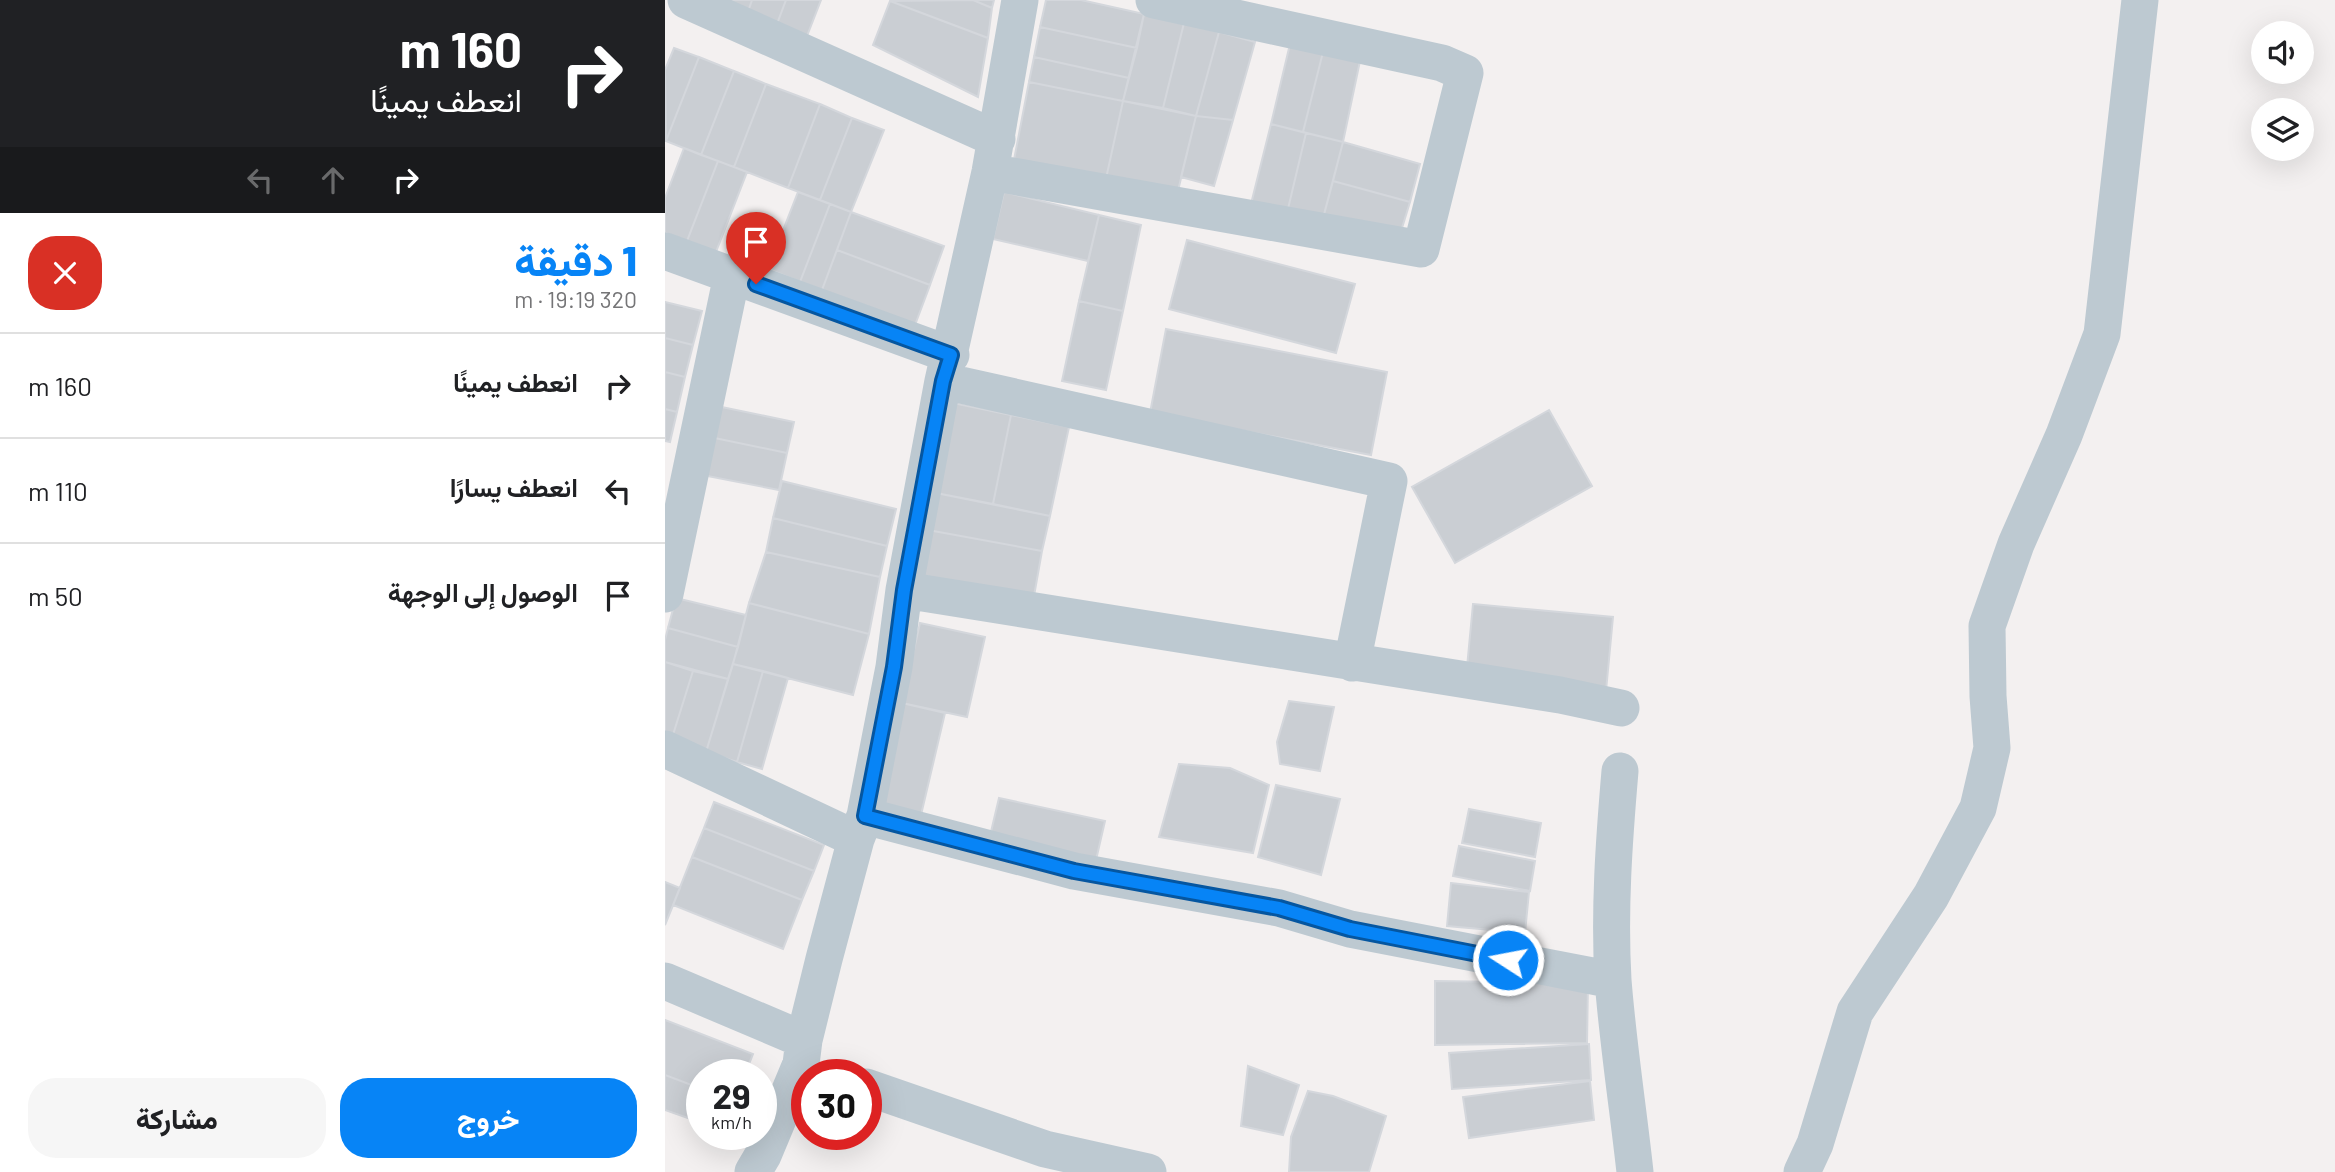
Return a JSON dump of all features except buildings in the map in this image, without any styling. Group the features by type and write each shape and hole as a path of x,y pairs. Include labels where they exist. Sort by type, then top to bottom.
{"street":[{"path":"686,0 993,156 1421,249 1465,73 1442,63 1154,0"},
{"path":"812,1059 894,667 904,590 947,368 993,156 1020,0"},
{"path":"1803,1172 1815,1144 1855,1012 1931,896 1978,808 1992,748 1987,626 2016,544 2064,435 2102,334 2140,0"},
{"path":"665,251 732,275 947,368 1389,481 1352,663"},
{"path":"665,594 732,275"},
{"path":"904,590 1560,695 1621,708"},
{"path":"665,749 860,827 1074,871 1279,908 1350,929 1613,980"},
{"path":"1620,771 1612,883 1613,980 1635,1172"},
{"path":"665,981 810,1059"},
{"path":"882,1093 1045,1149 1148,1172"},
{"path":"753,1172 791,1101"}],"route":[{"path":"756,284 951,355 943,381 904,590 894,667 865,816 1074,871 1279,908 1350,929 1508,960"}]}
